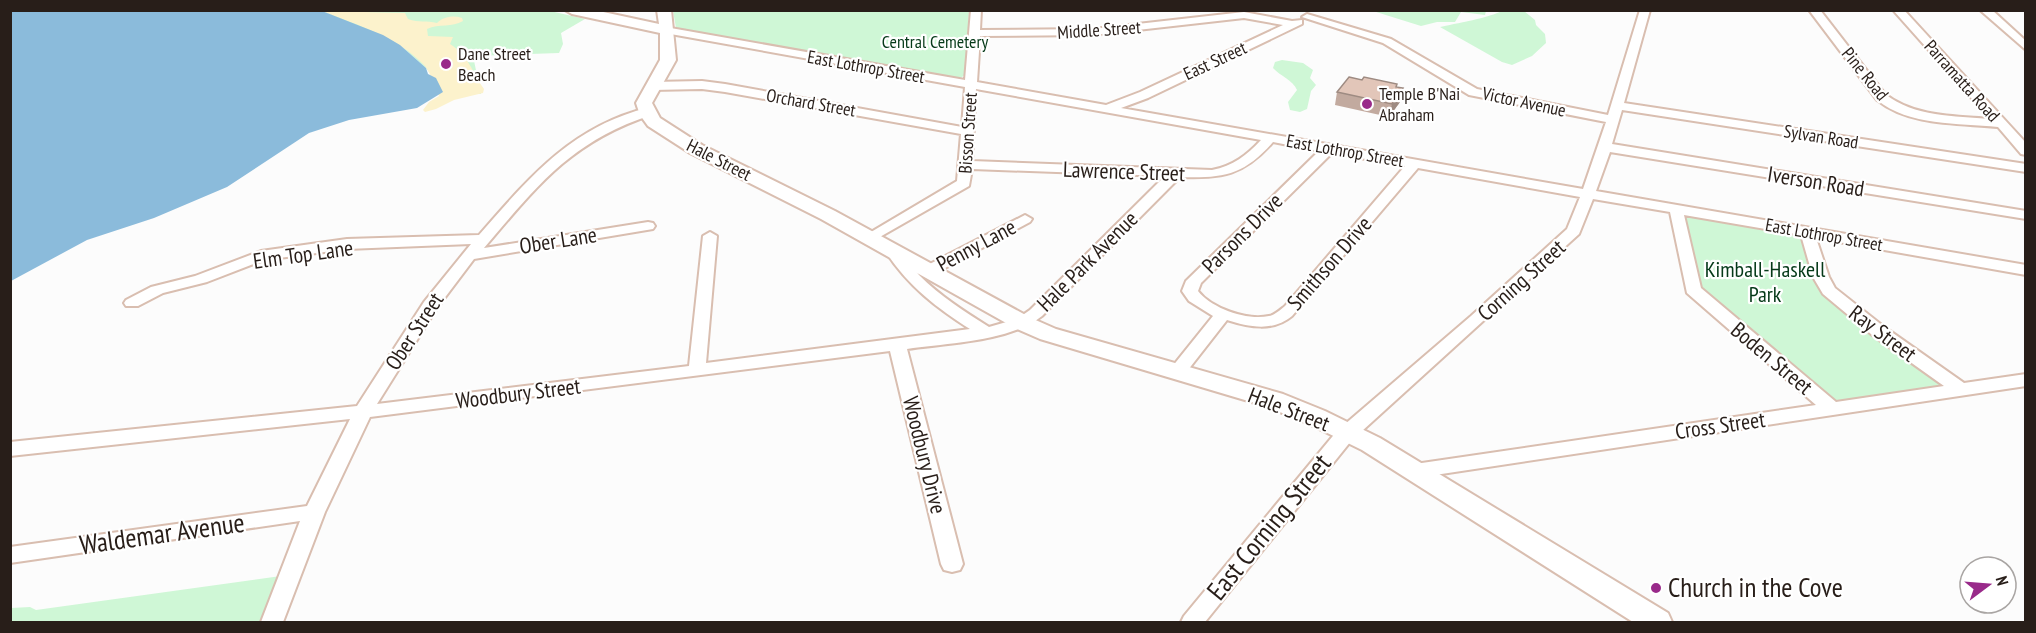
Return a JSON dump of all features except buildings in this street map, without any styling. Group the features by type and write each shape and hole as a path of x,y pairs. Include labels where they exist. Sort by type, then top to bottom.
{"main road":[{"path":"572,10 664,20 668,40 668,60 644,103 647,112"},
{"name":"Hale Street","path":"647,112 666,131 687,144 871,238 1023,323 1048,334 1274,400 1371,444 1657,622"}],"street":[{"name":"Bisson Street","path":"871,238 964,183 976,10"},
{"path":"1231,10 1244,15"},
{"name":"East Street","path":"1108,109 1320,10"},
{"name":"Corning Street","path":"1347,432 1567,239 1577,225 1605,147 1646,10"},
{"name":"Pine Road","path":"1815,10 1890,106 1912,112 2001,124"},
{"name":"Parramatta Road","path":"1898,10 2025,151"},
{"path":"1985,10 2025,47"},
{"name":"Middle Street","path":"974,33 1093,32 1244,15 1260,16 1293,24"},
{"name":"Victor Avenue","path":"1307,17 1387,41 1473,92 1615,113"},
{"name":"East Lothrop Street","path":"664,20 972,85 2025,270"},
{"name":"Orchard Street","path":"652,86 702,85 725,88 969,132"},
{"name":"Ober Street","path":"272,622 294,558 362,412 414,328 481,239 559,158 630,117 647,112"},
{"name":"Sylvan Road","path":"1615,113 2025,168"},
{"name":"Lawrence Street","path":"966,165 1212,174 1236,169 1270,138"},
{"name":"Iverson Road","path":"1605,147 2025,215"},
{"name":"Parsons Drive","path":"1224,313 1201,305 1193,299 1190,291 1194,281 1329,148"},
{"name":"Smithson Drive","path":"1224,313 1257,322 1270,322 1291,309 1414,163"},
{"name":"Hale Park Avenue","path":"1023,323 1036,313 1176,173"},
{"name":"Boden Street","path":"1676,209 1693,290 1832,409"},
{"name":"Penny Lane","path":"928,271 1025,219"},
{"name":"Ober Lane","path":"468,255 648,226"},
{"name":"Ray Street","path":"1807,232 1821,277 1829,291 1877,330 1961,390"},
{"path":"697,370 710,236"},
{"name":"Elm Top Lane","path":"132,303 157,290 201,279 261,256 347,244 481,239"},
{"name":"Hale Street","path":"894,252 903,268 968,321 988,333"},
{"path":"1178,371 1224,313"},
{"name":"Woodbury Street","path":"10,449 362,412 988,333 1023,323"},
{"name":"Woodbury Drive","path":"897,345 952,564"},
{"name":"Cross Street","path":"1415,471 2025,380"},
{"name":"East Corning Street","path":"1192,622 1347,432"},
{"name":"Waldemar Avenue","path":"10,555 314,512"}],"green space":[{"path":"546,10 585,19 561,33 563,44 559,53 473,56 481,94 443,90 426,68 400,45 322,11"},
{"name":"Central Cemetery","path":"673,11 969,11 965,75 959,79 679,30 676,28"},
{"path":"1373,11 1486,11 1485,15 1461,12 1455,22 1437,22 1421,26"},
{"path":"1501,11 1524,11 1535,20 1536,25 1545,34 1546,43 1532,56 1512,65 1502,62 1440,27 1482,18"},
{"path":"1282,60 1303,63 1313,70 1310,78 1316,85 1311,91 1307,109 1300,112 1290,110 1288,102 1297,90 1273,68 1275,62"},
{"name":"Kimball-Haskell Park","path":"1673,211 1807,232 1821,277 1961,390 1832,409 1693,290"},
{"path":"288,575 272,622 11,622 11,608 30,607 36,610"}],"sand":[{"name":"Dane Street Beach","path":"322,11 405,13 408,19 437,23 448,17 462,18 463,21 459,23 427,29 428,36 453,37 450,44 466,59 484,89 483,93 454,100 425,112 423,110 429,102 439,96 425,66 390,40"}],"water":[{"path":"10,11 322,11 383,35 400,45 426,68 428,74 436,78 443,92 417,108 349,120 309,133 227,187 154,218 87,240 11,281"}],"place":[{"name":"Dane Street Beach","path":"446,64"},
{"name":"Temple B'Nai Abraham","path":"1367,104"},
{"name":"Church in the Cove","path":"1656,588"}]}
